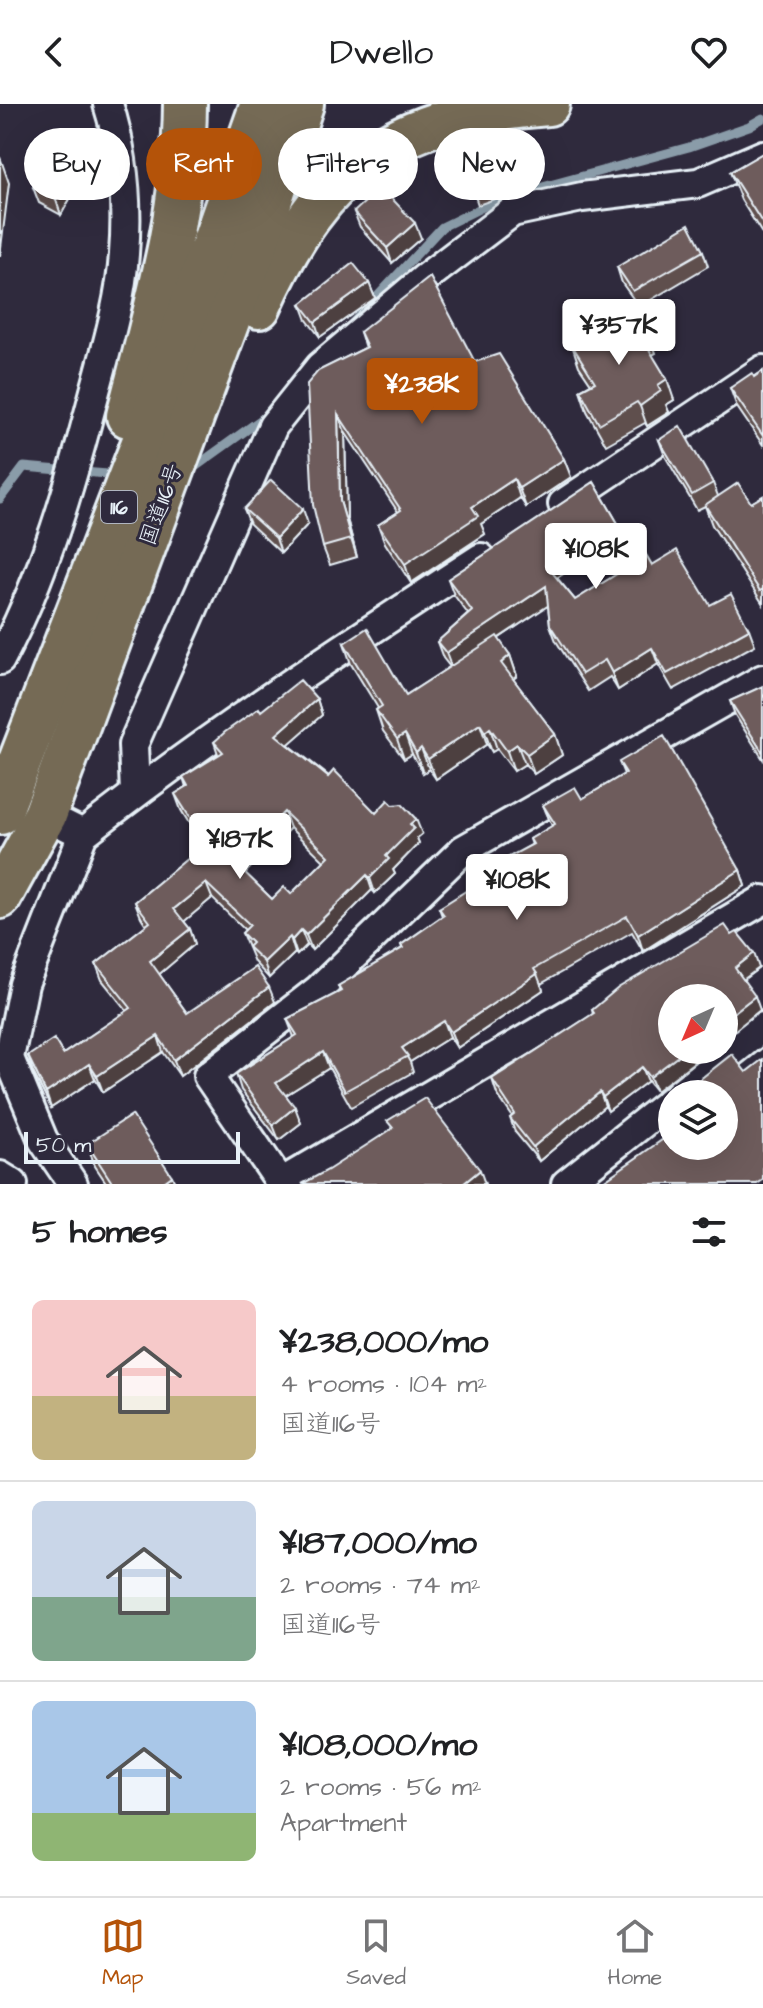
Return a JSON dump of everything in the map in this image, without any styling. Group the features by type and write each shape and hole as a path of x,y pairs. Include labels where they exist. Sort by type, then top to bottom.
{"highway":[{"path":"72,632 169,255 185,165 185,104"},
{"name":"国道116号","path":"0,813 72,632 216,243 262,104"},
{"name":"国道116号","path":"0,897 45,815 256,245 302,104"},
{"name":"116","path":"170,480 209,418 274,272 329,192 360,162 398,138 438,121 491,108 548,104"}],"street":[{"path":"0,660 37,581 69,487 114,319 124,238 121,145 108,104"},
{"path":"135,793 133,745 273,426 320,367 424,279 512,212 582,197 698,183 763,155"},
{"path":"538,521 763,370"},
{"path":"73,1184 43,1140 9,1058 24,984 83,834 135,793 498,547"},
{"path":"762,902 280,1183 208,1076 318,990 463,850 763,679"},
{"path":"45,815 83,834"},
{"path":"697,1080 763,1027"},
{"path":"566,1184 658,1111"},
{"path":"0,1176 13,1184"}],"building":[{"path":"763,153 763,224 730,172"},
{"path":"367,200 393,200 415,223 387,248 354,212"},
{"path":"689,224 703,251 633,291 617,267"},
{"path":"353,263 369,283 315,322 301,304"},
{"path":"430,277 475,362 499,354 564,459 519,488 514,479 472,507 478,516 405,564 378,525 401,510 338,414 340,501 351,539 323,547 313,505 307,384 318,371 367,347 360,332"},
{"path":"635,307 649,333 641,336 667,379 658,385 661,391 640,406 637,402 599,424 580,390 595,382 572,345"},
{"path":"763,371 763,436 730,388 752,373 754,377"},
{"path":"680,426 713,483 692,495 659,440"},
{"path":"271,480 303,509 276,538 244,509"},
{"path":"594,482 623,532 630,527 652,565 677,550 710,605 731,594 749,629 667,674 652,648 612,673 605,660 582,674 550,625 546,586 446,653 437,642 472,611 448,579","holes":["596,533 620,572 575,600 546,565"]},
{"path":"738,483 751,503 763,496 763,589 760,591 705,505"},
{"path":"367,628 406,695 497,636 510,655 501,663 555,734 527,754 517,744 507,751 490,728 485,732 480,724 428,759 421,748 416,753 405,734 397,739 376,710 382,706 344,643"},
{"path":"300,680 317,699 276,735 328,777 334,770 376,813 388,800 393,805 402,804 416,819 410,824 414,828 386,856 389,859 370,878 367,875 306,935 301,930 292,940 290,937 264,962 248,947 252,943 242,933 250,925 206,883 174,909 190,929 150,961 187,1013 255,967 269,987 174,1060 158,1036 97,1076 89,1064 46,1093 28,1056 54,1039 63,1054 131,1008 96,964 150,922 135,902 206,843 175,794 188,786 183,777 223,752 214,742 225,732 259,708 261,711","holes":["284,812 329,856 291,894 284,887 272,899 234,862"]},
{"path":"763,686 763,753 730,701"},
{"path":"664,736 740,870 638,935 627,916 534,969 537,974 451,1032 444,1021 402,1048 408,1056 345,1091 323,1052 276,1083 295,1107 273,1125 236,1074 297,1035 287,1019 341,991 338,986 403,948 401,945 444,915 439,908 480,882 493,895 498,892 485,870 533,844 530,839 555,824 543,805 575,787 582,799 626,773 619,762"},
{"path":"725,925 732,935 737,932 754,953 735,968 755,996 738,1009 738,984 658,984 658,1064 667,1064 650,1077 642,1067 603,1097 600,1092 533,1147 510,1118 515,1114 492,1079 594,1013 592,1010 618,988"},
{"path":"763,1059 763,1180 757,1184 599,1184 658,1143 658,1160 738,1160 738,1080 699,1080 719,1064 738,1062 746,1072"},
{"path":"425,1098 480,1170 463,1184 302,1184 393,1128 387,1121"},
{"path":"132,1115 172,1176 161,1184 113,1184 87,1144"}],"waterway":[{"path":"346,330 442,227 499,199 689,147 763,118"},
{"path":"188,472 270,413"},
{"path":"0,499 24,467 119,475"}]}
